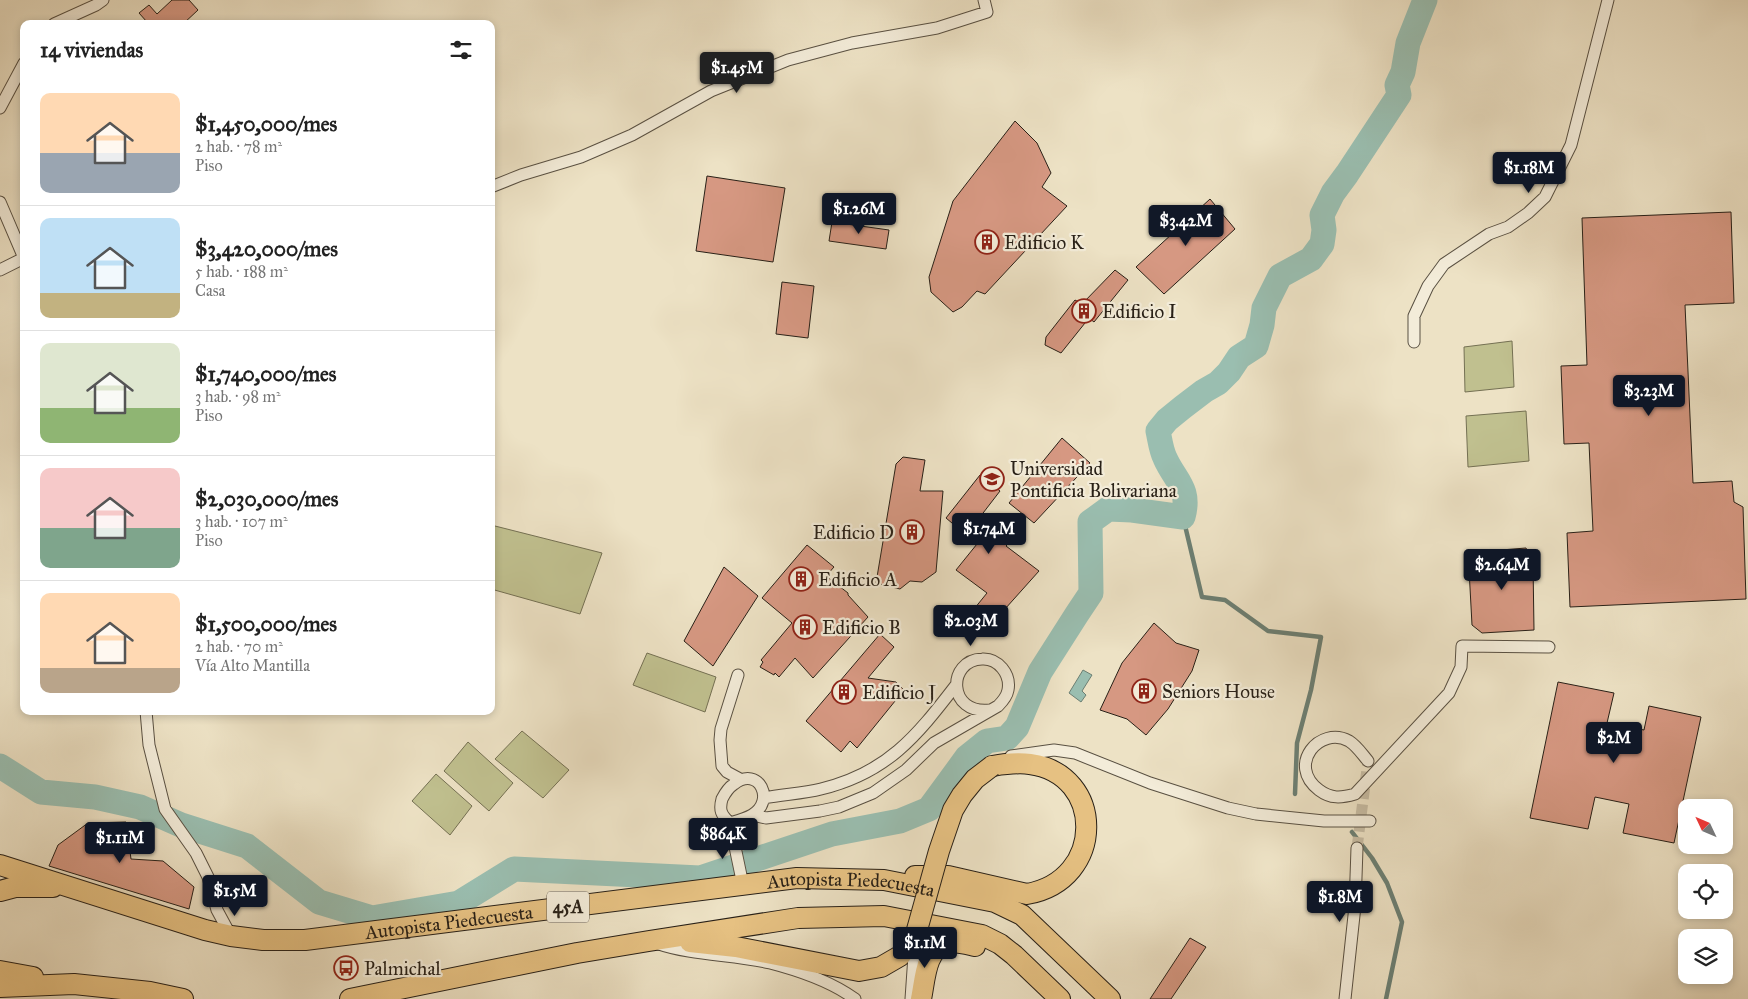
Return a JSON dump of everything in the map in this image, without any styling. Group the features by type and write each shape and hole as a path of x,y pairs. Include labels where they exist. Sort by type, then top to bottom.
{"highway":[{"path":"649,941 736,946 859,971 881,967 900,956 915,937 941,843 953,810 975,779 992,766 1012,763 1031,764 1050,770 1066,780 1079,796 1086,817 1087,833 1084,849 1073,868 1054,885 1027,894 948,876 924,876 884,880"},
{"name":"Autopista Piedecuesta","path":"0,865 205,930 263,940 306,940 741,878 884,880 995,902 1022,915 1110,999"},
{"path":"0,891 15,887 72,887"},
{"name":"Autopista Piedecuesta","path":"350,999 577,953 649,941 798,918 884,916 982,935 1000,944 1014,955 1060,999"},
{"path":"922,999 928,964 938,948 947,943 957,943 1014,955"},
{"path":"0,971 74,984 150,992 183,999"},
{"path":"0,987 74,984"}],"street":[{"path":"63,20 103,0"},
{"path":"495,185 521,175 581,158 632,135 711,91 788,60 852,43 937,28 987,12 984,0"},
{"path":"1414,342 1414,316 1428,286 1444,264 1489,234 1508,227 1546,197 1571,145 1608,0"},
{"path":"0,108 20,70"},
{"path":"0,202 20,249"},
{"path":"0,270 20,260"},
{"path":"1368,761 1359,749 1348,741 1338,738 1327,739 1316,744 1307,757 1305,771 1313,785 1326,795 1341,798 1355,794 1448,693 1461,667 1462,646 1549,647"},
{"path":"752,815 766,818 829,809 839,807 873,793 906,770 934,743 998,706 1008,691 1009,682 1007,675 998,663 983,659 968,663 962,669 956,685 930,720 896,754 852,780 819,790 764,798"},
{"path":"738,674 721,729 720,740 722,766 726,772 740,779"},
{"path":"956,685 958,695 971,709 990,710"},
{"path":"146,715 149,746 165,809 196,853 208,877 217,910 231,936"},
{"path":"992,766 1011,756 1054,750 1074,753 1150,783 1228,808 1256,814 1324,821 1370,821"},
{"path":"730,823 752,815 760,808 764,798 763,790 756,780 751,778 740,779 730,786 724,794 721,804 720,812 730,823 741,878"},
{"path":"1345,999 1354,906 1357,848"},
{"path":"205,930 217,910"},
{"path":"911,999 915,937"},
{"path":"649,941 677,950 770,963 822,980 855,999"}],"green space":[{"path":"1512,341 1514,387 1465,392 1464,347"},
{"path":"1526,411 1529,461 1468,467 1466,416"},
{"path":"495,526 602,553 580,614 495,590"},
{"path":"647,653 716,677 705,712 633,685"},
{"path":"522,731 569,770 543,798 495,759"},
{"path":"468,742 513,783 489,811 444,771"},
{"path":"436,774 472,806 450,835 412,801"}],"shaded area":[{"path":"1083,670 1092,675 1082,691 1086,695 1081,702 1069,693"}],"building":[{"path":"172,0 189,0 198,10 187,20 145,20 139,13 149,5 157,14"},
{"name":"Edificio K","path":"1015,121 1037,143 1051,173 1042,187 1067,206 985,294 977,291 962,307 953,312 931,292 929,277 953,201"},
{"path":"707,176 785,188 773,262 696,251"},
{"path":"1210,199 1235,229 1164,294 1136,267"},
{"path":"1731,212 1734,303 1685,305 1693,483 1732,481 1734,502 1743,507 1746,599 1570,607 1567,533 1593,531 1589,443 1564,444 1561,366 1587,365 1582,218"},
{"path":"832,222 889,230 886,249 829,241"},
{"name":"Edificio I","path":"1115,270 1128,280 1094,322 1089,318 1061,353 1045,345 1046,337 1075,300 1082,304"},
{"path":"782,282 814,286 808,338 776,334"},
{"path":"1062,438 1090,463 1034,523 1009,503"},
{"name":"Edificio D","path":"903,457 925,460 920,491 943,491 936,572 922,582 910,581 900,589 876,583 896,464"},
{"path":"980,475 1000,491 980,517 1009,543 1006,546 1039,571 988,628 970,614 987,593 956,570 977,544 946,518"},
{"path":"807,545 834,567 826,576 848,593 868,617 813,678 795,658 779,677 775,673 774,675 760,667 763,662 761,660 792,623 762,598"},
{"path":"1526,548 1533,564 1534,630 1482,633 1472,625 1469,569 1476,552"},
{"path":"724,567 758,596 713,666 684,641"},
{"name":"Seniors House","path":"1154,623 1176,643 1199,650 1192,671 1168,709 1146,735 1127,719 1100,710 1122,663"},
{"name":"Edificio J","path":"880,634 894,647 868,678 896,682 904,690 857,748 850,741 841,752 806,721"},
{"path":"1558,682 1614,693 1607,723 1644,730 1649,706 1701,717 1683,799 1678,799 1678,824 1674,843 1623,833 1629,804 1595,797 1588,829 1530,818"},
{"path":"126,822 131,859 163,861 194,887 189,909 49,866 58,845 88,823"},
{"path":"1190,938 1206,947 1171,999 1150,999"}],"waterway":[{"path":"0,766 41,792 95,797 140,807 181,825 247,846 319,902 372,918 459,903 514,869 700,878 832,834 900,821 929,809 967,757 987,741 1007,738 1017,727 1040,672 1091,593 1090,522 1108,509 1132,510 1183,517 1185,499 1181,485 1164,455 1158,431 1167,420 1183,407 1218,383 1229,372 1239,357 1256,346 1262,325 1264,308 1280,276 1311,259 1322,244 1324,230 1322,215 1333,193 1399,95 1397,85 1403,72 1408,43 1425,0"},
{"path":"1183,517 1202,597 1225,600 1268,631 1321,637 1311,690 1297,743 1295,794"},
{"path":"1352,832 1372,858 1387,883 1402,922 1386,999"}],"tunnel":[{"path":"1357,848 1368,761"}],"place":[{"name":"Edificio K","path":"987,242"},
{"name":"Edificio I","path":"1084,311"},
{"name":"Universidad Pontificia Bolivariana","path":"992,479"},
{"name":"Edificio D","path":"912,532"},
{"name":"Edificio A","path":"801,579"},
{"name":"Edificio B","path":"805,627"},
{"name":"Seniors House","path":"1144,691"},
{"name":"Edificio J","path":"844,692"},
{"name":"Palmichal","path":"346,968"}]}
